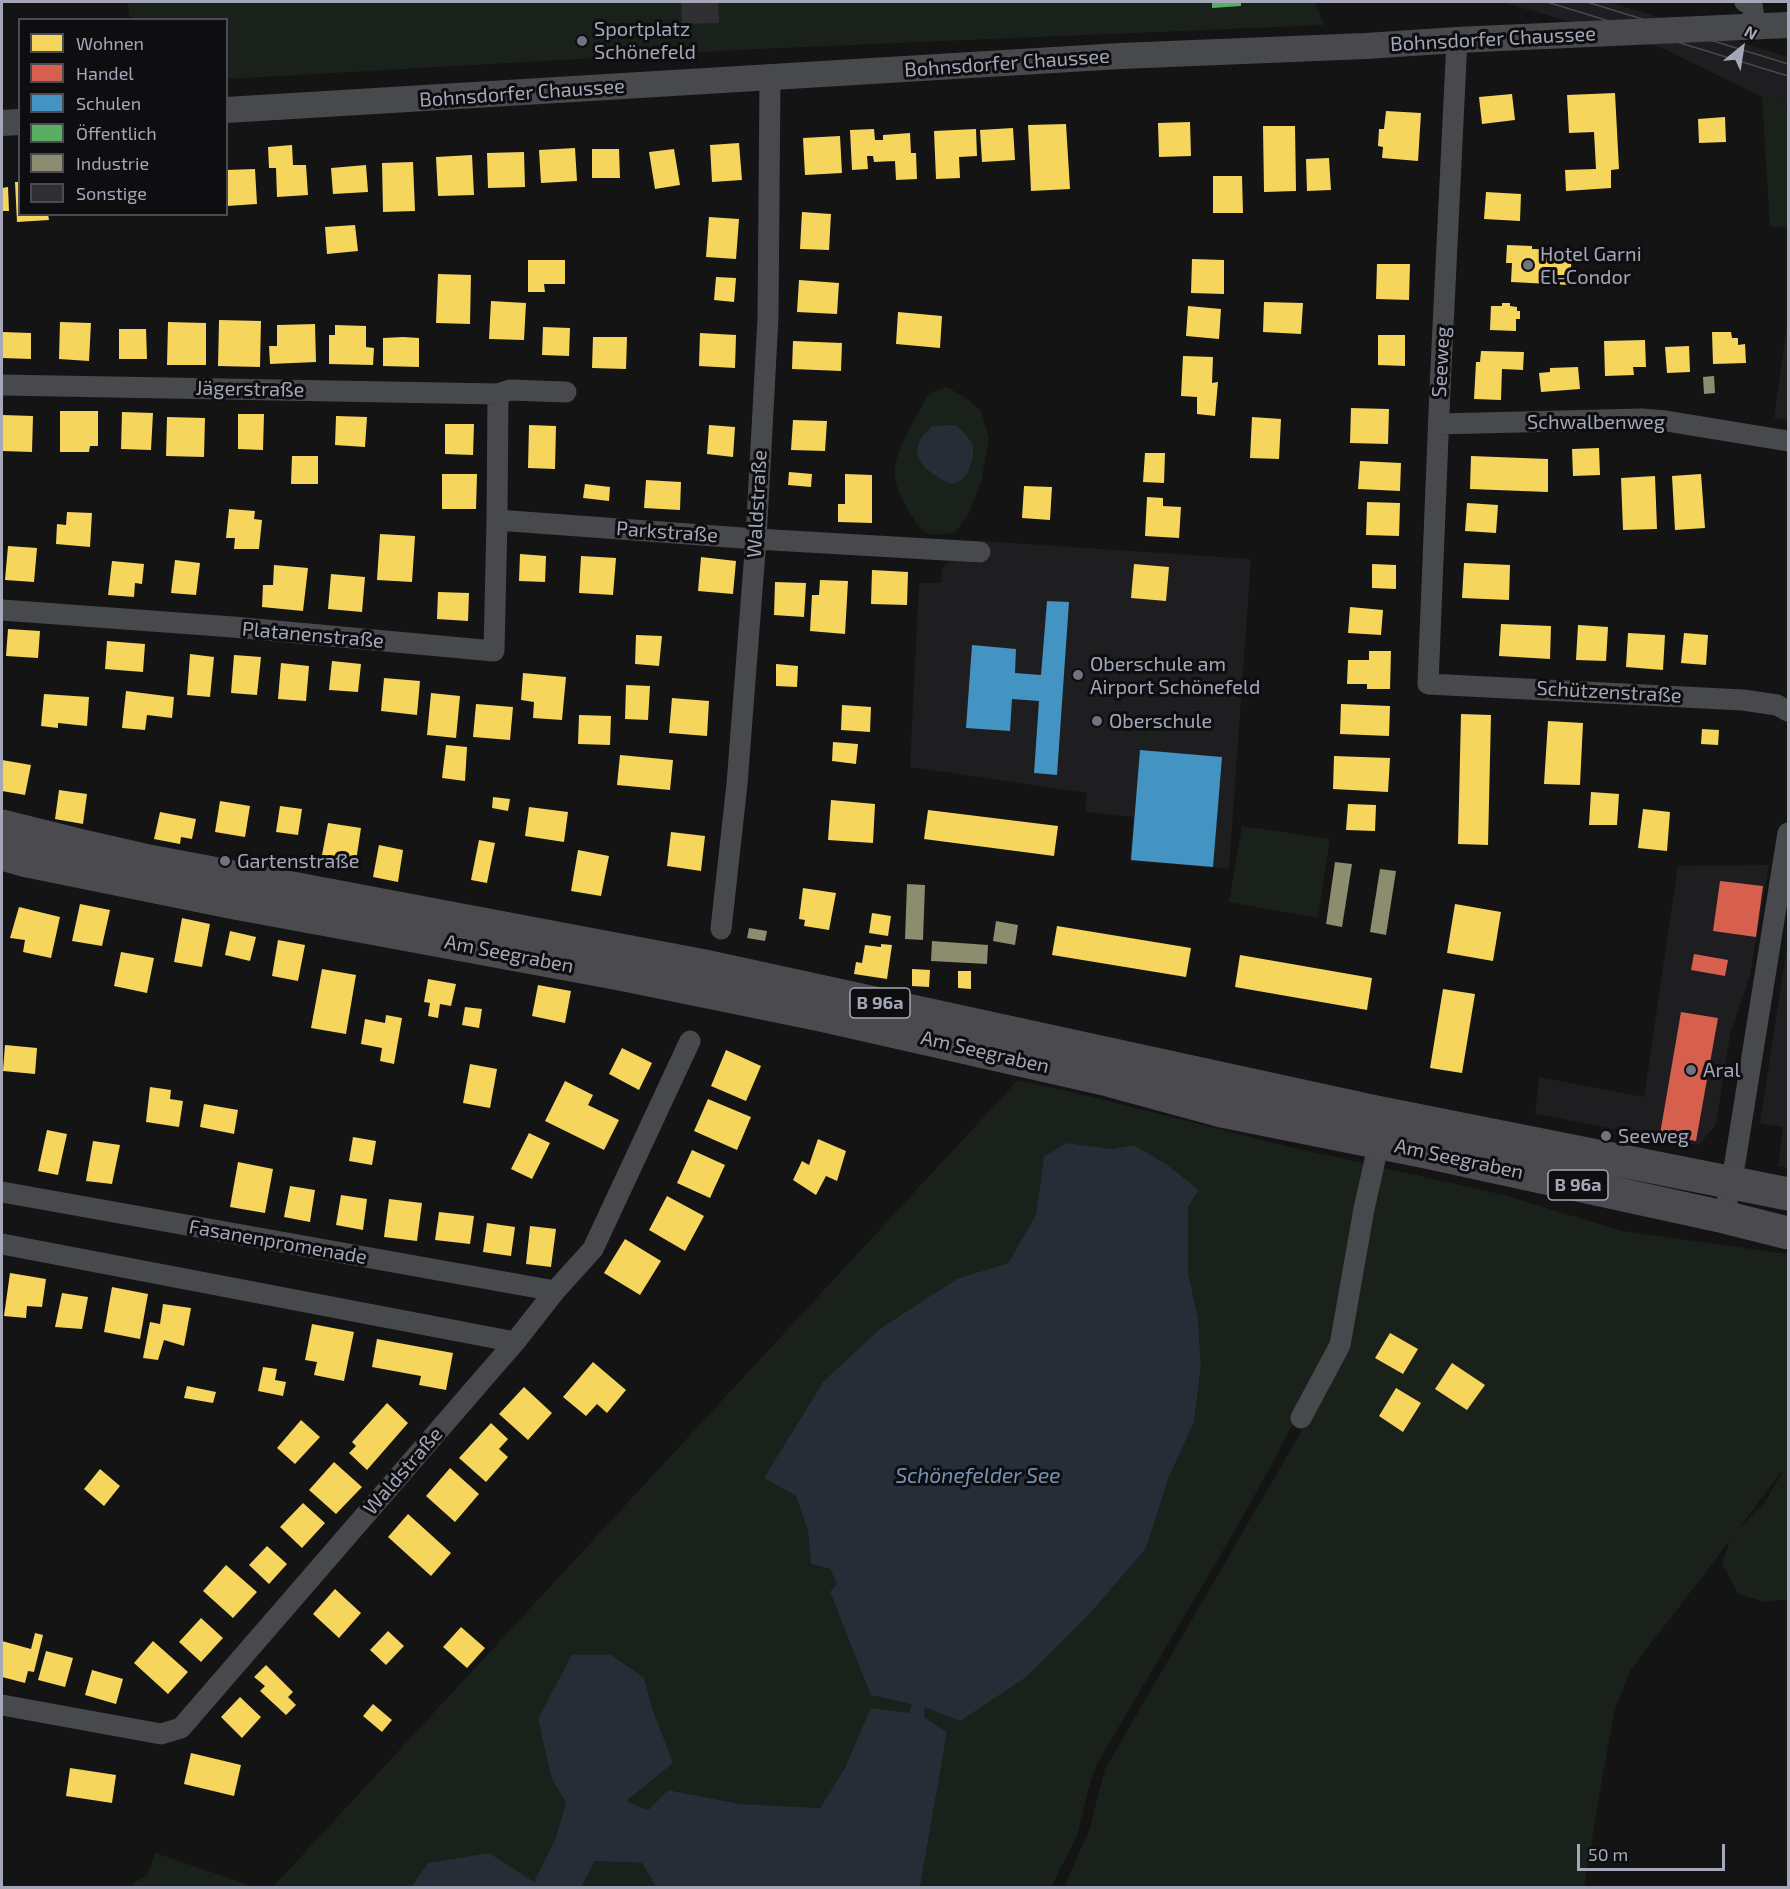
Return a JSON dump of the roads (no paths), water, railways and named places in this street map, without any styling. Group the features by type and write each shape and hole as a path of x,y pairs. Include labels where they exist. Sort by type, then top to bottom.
{"main road":[{"name":"Am Seegraben","path":"2,826 149,861 710,967 1372,1111 1788,1194"},
{"name":"Am Seegraben","path":"2,854 231,902 821,1015 1108,1080 1222,1111 1379,1142 1788,1233"}],"street":[{"path":"1745,2 1752,4 1755,26"},
{"name":"Bohnsdorfer Chaussee","path":"228,110 1050,59 1788,25"},
{"name":"Seeweg","path":"1428,684 1457,40"},
{"name":"Waldstraße","path":"720,929 737,784 756,539 768,318 770,78"},
{"path":"2,123 18,122"},
{"name":"Jägerstraße","path":"2,385 498,394 510,390 566,392"},
{"path":"497,520 498,394"},
{"name":"Schwalbenweg","path":"1439,424 1642,419 1788,441"},
{"name":"Parkstraße","path":"497,520 756,539 980,552"},
{"name":"Platanenstraße","path":"2,610 233,627 494,651 497,520"},
{"name":"Schützenstraße","path":"1428,684 1743,700 1777,705 1788,711"},
{"path":"1724,1217 1788,833"},
{"name":"Waldstraße","path":"2,1705 161,1734 181,1728 593,1249 690,1041"},
{"path":"1301,1418 1340,1345 1362,1217 1379,1142"},
{"name":"Fasanenpromenade","path":"2,1192 555,1291"},
{"path":"2,1244 515,1342"}],"water":[{"path":"956,425 972,444 973,452 967,473 953,484 936,476 925,467 920,461 917,450 921,440 932,426"},
{"name":"Schönefelder See","path":"1067,1143 1112,1149 1134,1145 1167,1165 1199,1190 1188,1207 1188,1273 1198,1319 1201,1366 1194,1422 1168,1479 1146,1548 1092,1611 1026,1677 960,1721 925,1707 924,1717 947,1732 920,1887 656,1887 642,1863 595,1861 581,1887 411,1887 428,1863 489,1853 534,1882 555,1840 566,1803 552,1779 538,1719 572,1655 611,1655 644,1678 653,1711 673,1763 626,1801 648,1810 668,1790 740,1804 820,1808 845,1768 871,1708 909,1713 912,1704 871,1695 830,1592 837,1584 830,1569 811,1564 808,1531 796,1496 764,1478 823,1382 881,1328 957,1279 1008,1263 1036,1215 1044,1156"}],"tram line":[{"path":"1547,2 1788,76"},
{"path":"1587,2 1788,64"}],"place":[{"name":"Sportplatz Schönefeld","path":"582,41"},
{"name":"Hotel Garni El-Condor","path":"1528,265"},
{"name":"Oberschule am Airport Schönefeld","path":"1078,675"},
{"name":"Oberschule","path":"1097,721"},
{"name":"Gartenstraße","path":"225,861"},
{"name":"Aral","path":"1691,1070"},
{"name":"Seeweg","path":"1606,1136"}]}
